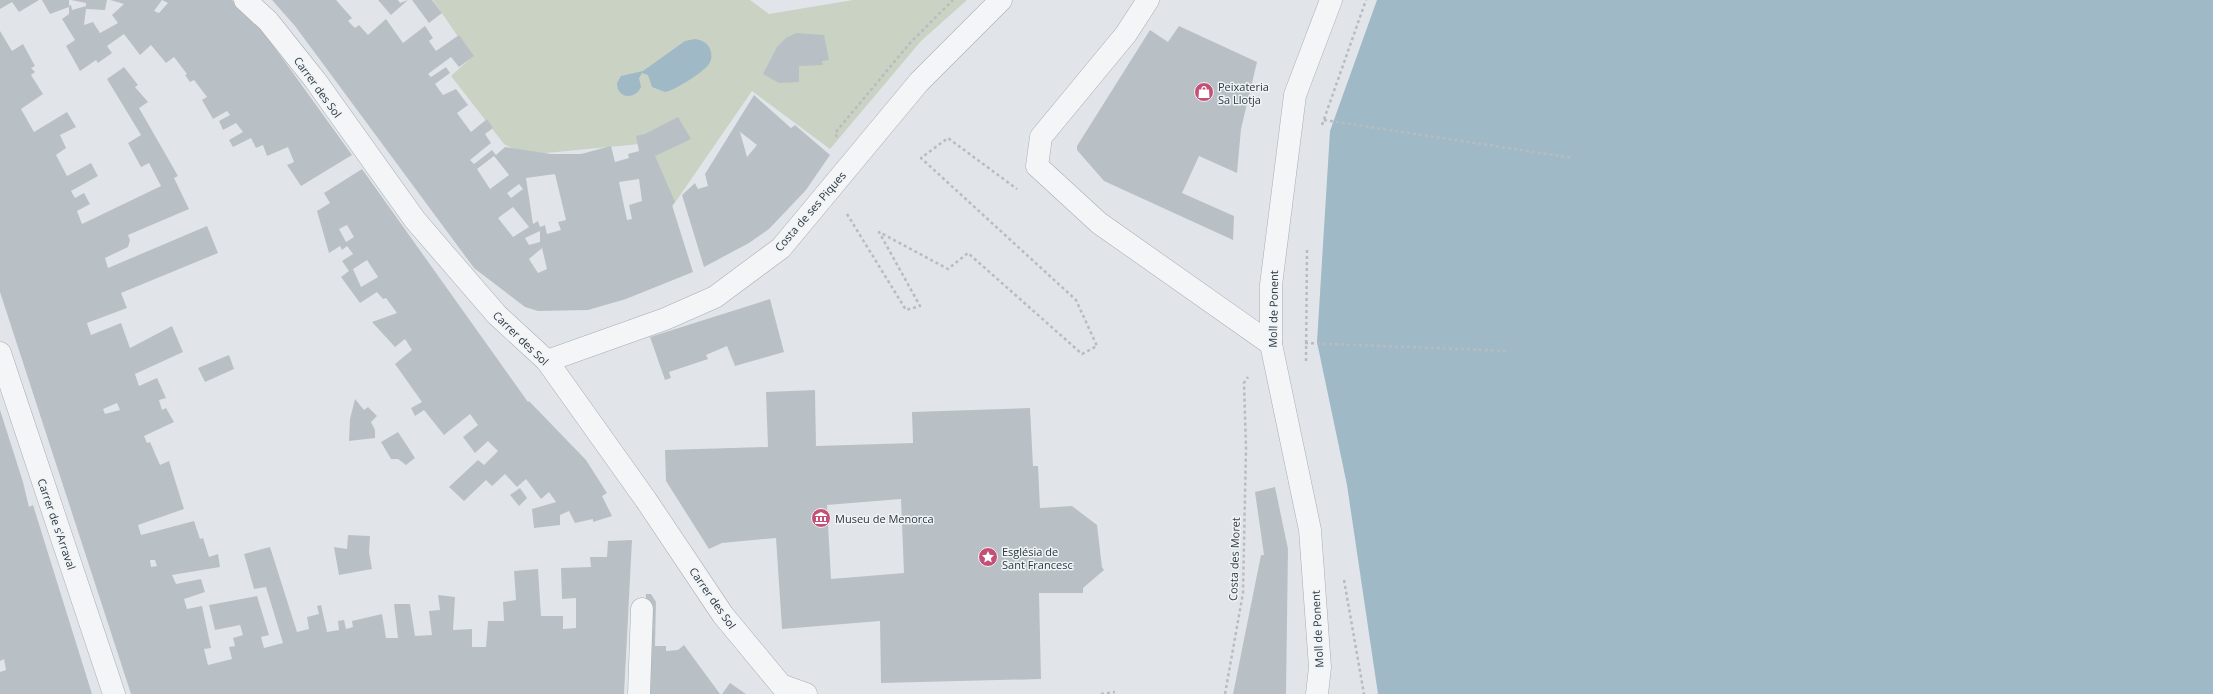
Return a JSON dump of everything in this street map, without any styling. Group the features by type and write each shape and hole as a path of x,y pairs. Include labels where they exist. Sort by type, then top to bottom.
{"street":[{"name":"Carrer des Sol","path":"245,0 268,21 314,80 415,220 497,315 547,361 646,500 723,614 781,685 806,694"},
{"name":"Costa de ses Piques","path":"547,361 665,319 715,297 780,248 919,82 1001,0"},
{"path":"1148,0 1126,34 1041,137 1037,166 1100,222 1271,344"},
{"name":"Moll de Ponent","path":"1317,694 1320,666 1310,530 1271,344 1272,285 1295,95 1331,0"},
{"name":"Carrer de s'Arraval","path":"0,353 114,694"},
{"path":"639,694 642,609"}],"path":[{"path":"910,43 952,0"},
{"path":"1321,127 1366,0"},
{"path":"1324,120 1573,158"},
{"path":"831,187 906,310 920,306 879,232 948,269 968,253 1082,354 1097,346 1076,300 921,158 948,138 1018,189"},
{"path":"1306,362 1307,243"},
{"path":"1305,343 1509,351"},
{"name":"Costa des Moret","path":"1225,694 1242,593 1246,448"},
{"path":"1343,572 1364,694"},
{"path":"1101,694 1115,692"}],"green space":[{"path":"433,0 750,0 769,14 853,0 967,0 921,41 830,149 752,91 654,233 650,143 525,155 504,144 451,76 472,57"}],"water":[{"path":"1377,0 2213,0 2213,694 1378,694 1347,485 1317,342 1330,131"},
{"path":"695,39 706,43 710,49 711,55 709,64 696,76 682,85 665,92 652,87 648,75 642,73 639,78 641,87 635,94 627,96 620,92 617,83 621,76 643,71 685,41"}],"building":[{"path":"0,0 39,0 19,12 12,2 0,9"},
{"path":"42,0 69,0 69,6 71,5 72,10 86,6 86,3 71,0 107,0 105,10 86,9 84,25 93,22 100,33 118,23 112,15 124,4 110,0 162,0 232,0 257,23 352,155 301,186 287,165 294,162 288,147 267,156 263,145 256,148 251,138 233,147 229,140 243,132 236,123 223,130 219,121 230,115 227,111 213,119 202,100 207,97 194,80 190,82 185,75 187,74 174,57 166,63 151,45 140,55 124,34 107,46 112,53 98,63 96,60 80,71 66,46 75,40 62,19 69,14 69,7 50,14","holes":["162,0 168,3 159,13 154,11"]},
{"path":"272,0 336,0 352,18 348,21 355,28 359,25 368,35 386,19 403,43 425,26 433,38 429,41 436,51 459,35 474,56 459,67 451,57 428,74 431,77 446,67 450,73 435,84 443,95 456,89 468,105 457,113 471,132 487,119 493,128 485,134 491,143 470,160 474,164 492,150 496,155 505,147 551,154 581,154 611,146 615,162 629,158 628,154 639,151 636,136 645,134 678,117 691,139 655,156 675,202 672,205 693,272 626,299 588,310 538,311 525,307 474,268 295,26","holes":["494,156 509,175 490,189 477,169","555,174 566,220 558,222 561,230 547,234 545,225 540,227 538,221 533,224 526,178","639,179 642,201 629,205 632,219 627,220 619,182","519,184 523,189 511,198 507,193","513,207 529,227 513,237 498,218","540,231 540,242 529,245 525,238","542,248 547,269 538,273 529,259"]},
{"path":"378,0 398,0 400,3 408,0 391,15"},
{"path":"412,0 432,0 442,13 429,23"},
{"path":"1179,26 1257,62 1241,129 1237,173 1199,156 1182,193 1234,216 1233,240 1104,181 1077,150 1077,146 1150,30 1168,42"},
{"path":"0,31 12,51 23,44 35,66 31,68 35,72 31,75 43,94 21,109 34,132 67,112 76,127 60,135 66,148 56,155 67,176 91,163 98,176 71,191 75,198 84,193 90,204 77,211 82,224 161,186 149,163 141,167 128,143 141,135 107,79 124,67 138,85 135,87 148,102 139,108 178,176 174,178 189,209 128,235 130,240 128,247 105,258 108,268 207,226 218,253 121,293 127,308 87,323 91,335 121,323 130,348 172,326 183,352 135,374 139,386 157,378 166,398 159,400 162,410 166,408 174,422 144,436 147,443 150,442 160,465 169,461 184,509 138,525 141,535 194,521 200,539 203,538 209,557 218,554 220,567 172,575 176,584 201,579 205,592 184,599 187,609 202,606 211,648 204,649 208,665 232,659 229,647 235,646 233,638 243,635 240,625 215,630 209,605 257,596 269,635 261,637 264,648 283,643 266,587 254,589 244,554 270,547 297,632 309,629 307,617 319,614 317,606 321,605 327,632 339,630 338,621 344,620 346,629 353,627 352,621 382,614 386,638 398,638 394,604 410,604 415,636 432,635 429,611 440,610 438,595 455,597 453,630 472,629 472,647 486,647 488,621 504,621 503,602 516,600 514,571 538,569 541,616 563,616 563,629 576,628 576,598 562,599 561,568 591,567 590,557 607,557 608,541 632,540 624,694 131,694 0,292","holes":["117,403 120,410 105,414 103,409","150,560 155,560 157,566 151,567"]},
{"path":"796,33 824,35 829,60 822,61 823,65 799,66 799,82 779,83 763,74 777,47 786,38"},
{"path":"754,95 791,128 795,125 830,155 806,190 769,229 749,243 704,267 682,195 695,183 698,189 708,186 705,174","holes":["739,131 757,145 747,157"]},
{"path":"362,169 528,402 529,401 586,460 607,493 602,496 612,516 593,522 593,519 575,523 569,511 560,515 560,525 534,528 532,509 556,502 549,492 541,499 526,479 517,487 505,474 492,486 486,480 464,501 449,487 478,460 484,465 498,451 488,441 475,453 463,437 478,425 470,414 444,435 424,410 415,416 411,408 422,402 395,364 412,350 405,339 395,347 372,322 397,313 386,298 383,299 377,292 360,303 341,277 349,271 342,261 353,254 347,246 342,250 340,246 329,253 317,211 330,203 324,193","holes":["347,225 354,237 346,242 339,229","367,260 378,277 361,287 353,269"]},
{"path":"770,299 784,352 735,366 727,346 706,355 708,359 669,372 671,378 665,380 650,337"},
{"path":"229,355 234,369 205,382 198,368"},
{"path":"815,390 816,446 913,443 912,412 1030,408 1033,466 1038,466 1040,508 1072,506 1097,525 1102,567 1104,570 1083,588 1083,593 1039,593 1041,679 881,683 880,621 782,629 776,538 722,543 709,549 666,481 665,450 768,447 766,392","holes":["901,499 904,573 831,579 827,505"]},
{"path":"355,399 364,410 368,407 377,416 371,422 375,430 375,438 349,441 350,419"},
{"path":"0,410 23,482 29,507 33,505 92,694 0,694 0,672 6,670 4,659 0,661"},
{"path":"398,432 415,458 406,465 398,459 391,459 381,442"},
{"path":"1275,487 1288,549 1286,694 1233,694 1261,555 1264,555 1255,492"},
{"path":"520,488 527,498 519,506 510,495"},
{"path":"348,535 370,536 369,552 372,569 339,575 334,547 347,549"},
{"path":"646,594 651,594 656,602 655,646 666,646 666,651 678,650 684,645 720,694 642,694"},
{"path":"730,683 746,694 722,694"}],"place":[{"name":"Peixateria Sa Llotja","path":"1204,92"},
{"name":"Museu de Menorca","path":"821,518"},
{"name":"Església de Sant Francesc","path":"988,557"}]}
